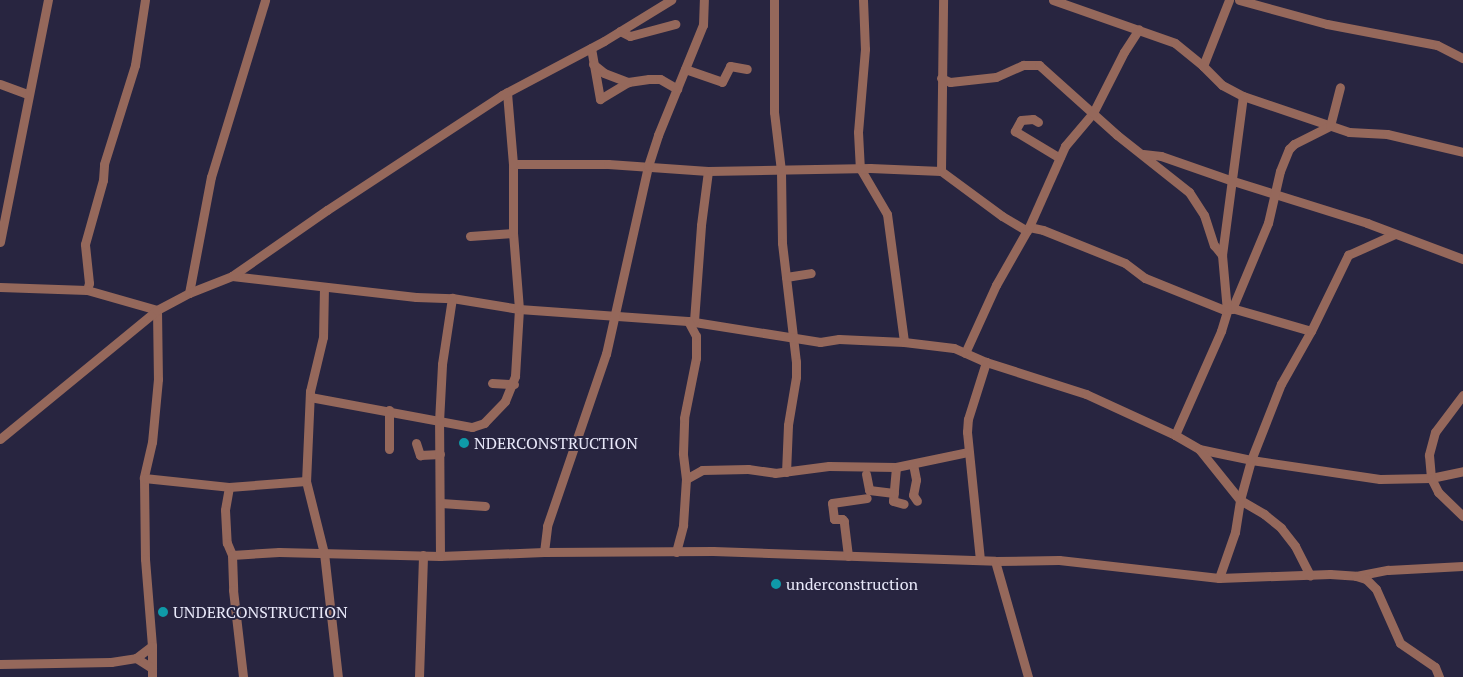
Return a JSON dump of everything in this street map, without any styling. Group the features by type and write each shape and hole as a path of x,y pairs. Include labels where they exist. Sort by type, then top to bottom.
{"street":[{"path":"0,242 27,94 32,86 48,0"},
{"path":"87,290 89,283 85,244 101,188 104,164 135,65 145,0"},
{"path":"189,293 211,177 265,0"},
{"path":"0,439 157,310 189,293 232,276 327,210 507,92 591,48 671,0"},
{"path":"544,552 547,526 606,354 630,239 648,166 703,25 704,0"},
{"path":"774,0 774,112 781,171 782,242 794,337 796,377 788,425 786,472"},
{"path":"863,0 865,50 858,132 860,168 887,214 904,342"},
{"path":"941,171 943,0"},
{"path":"1053,0 1175,43 1204,66 1222,85 1243,96 1310,117 1349,132 1387,134 1463,152"},
{"path":"1204,66 1229,0"},
{"path":"1239,0 1327,24 1437,45 1463,58"},
{"path":"620,31 630,36 675,24"},
{"path":"964,353 996,285 1028,229 1071,136 1094,113 1124,52 1139,30"},
{"path":"591,48 600,99 628,82 660,79 677,89"},
{"path":"594,64 604,73 628,82"},
{"path":"941,78 950,82 996,78 1023,65 1035,64 1051,75 1189,192 1204,216 1214,245 1222,255"},
{"path":"685,69 722,82 730,66 747,69"},
{"path":"0,84 27,94"},
{"path":"1175,435 1268,223 1280,171 1289,149 1294,144 1330,126 1340,87"},
{"path":"310,397 388,410 439,422 478,426 501,407 514,384 519,309 513,233 513,164 507,92"},
{"path":"1229,309 1222,255 1230,180 1242,117 1243,96"},
{"path":"1038,122 1033,119 1021,120 1015,131 1060,158"},
{"path":"1142,154 1161,156 1395,234 1463,259"},
{"path":"513,164 608,164 708,171 860,168 941,171 1002,216 1028,229 1043,230 1125,263 1145,278 1229,309 1311,331"},
{"path":"676,552 683,525 686,479 683,453 684,418 694,375 697,343 691,321 708,171"},
{"path":"470,236 513,233"},
{"path":"1219,578 1235,532 1240,500 1251,460 1281,384 1311,331 1348,255 1395,234"},
{"path":"786,277 811,273"},
{"path":"232,276 416,298 452,298 519,309 691,321 820,342 839,339 904,342 954,348 986,362 1066,387 1175,435 1199,449 1251,460 1380,479 1431,478 1463,471"},
{"path":"0,287 87,290 157,310"},
{"path":"324,287 322,337 310,397 306,481 324,553 338,677"},
{"path":"440,556 439,422 442,364 452,298"},
{"path":"152,672 152,646 145,560 144,478 152,442 158,379 157,310"},
{"path":"980,560 976,504 968,452 968,419 986,362"},
{"path":"492,383 514,384"},
{"path":"1463,395 1435,432 1429,456 1431,478 1443,499 1463,516"},
{"path":"388,410 389,449"},
{"path":"416,443 420,455 440,454"},
{"path":"1199,449 1240,500 1264,514 1281,528 1295,546 1310,575"},
{"path":"686,479 702,470 786,472 829,466 896,467 968,452"},
{"path":"913,464 915,473 914,495 917,501"},
{"path":"896,467 893,500 904,504"},
{"path":"866,474 869,490 894,493"},
{"path":"144,478 229,487 306,481"},
{"path":"229,487 226,518 227,543 232,556 233,590 243,677"},
{"path":"848,556 844,521 842,519 834,519 832,503 867,498"},
{"path":"441,503 485,506"},
{"path":"232,556 279,552 440,556 544,552 676,552 995,561 1059,560 1219,578 1310,575 1356,576 1388,570 1463,566"},
{"path":"419,677 423,555"},
{"path":"995,561 1028,677"},
{"path":"1356,576 1366,579 1376,589 1400,643 1435,667 1439,677"},
{"path":"0,664 111,662 136,658 152,646"},
{"path":"136,658 152,672"}],"place":[{"name":"NDERCONSTRUCTION","path":"464,443"},
{"name":"underconstruction","path":"776,584"},
{"name":"UNDERCONSTRUCTION","path":"163,612"}]}
